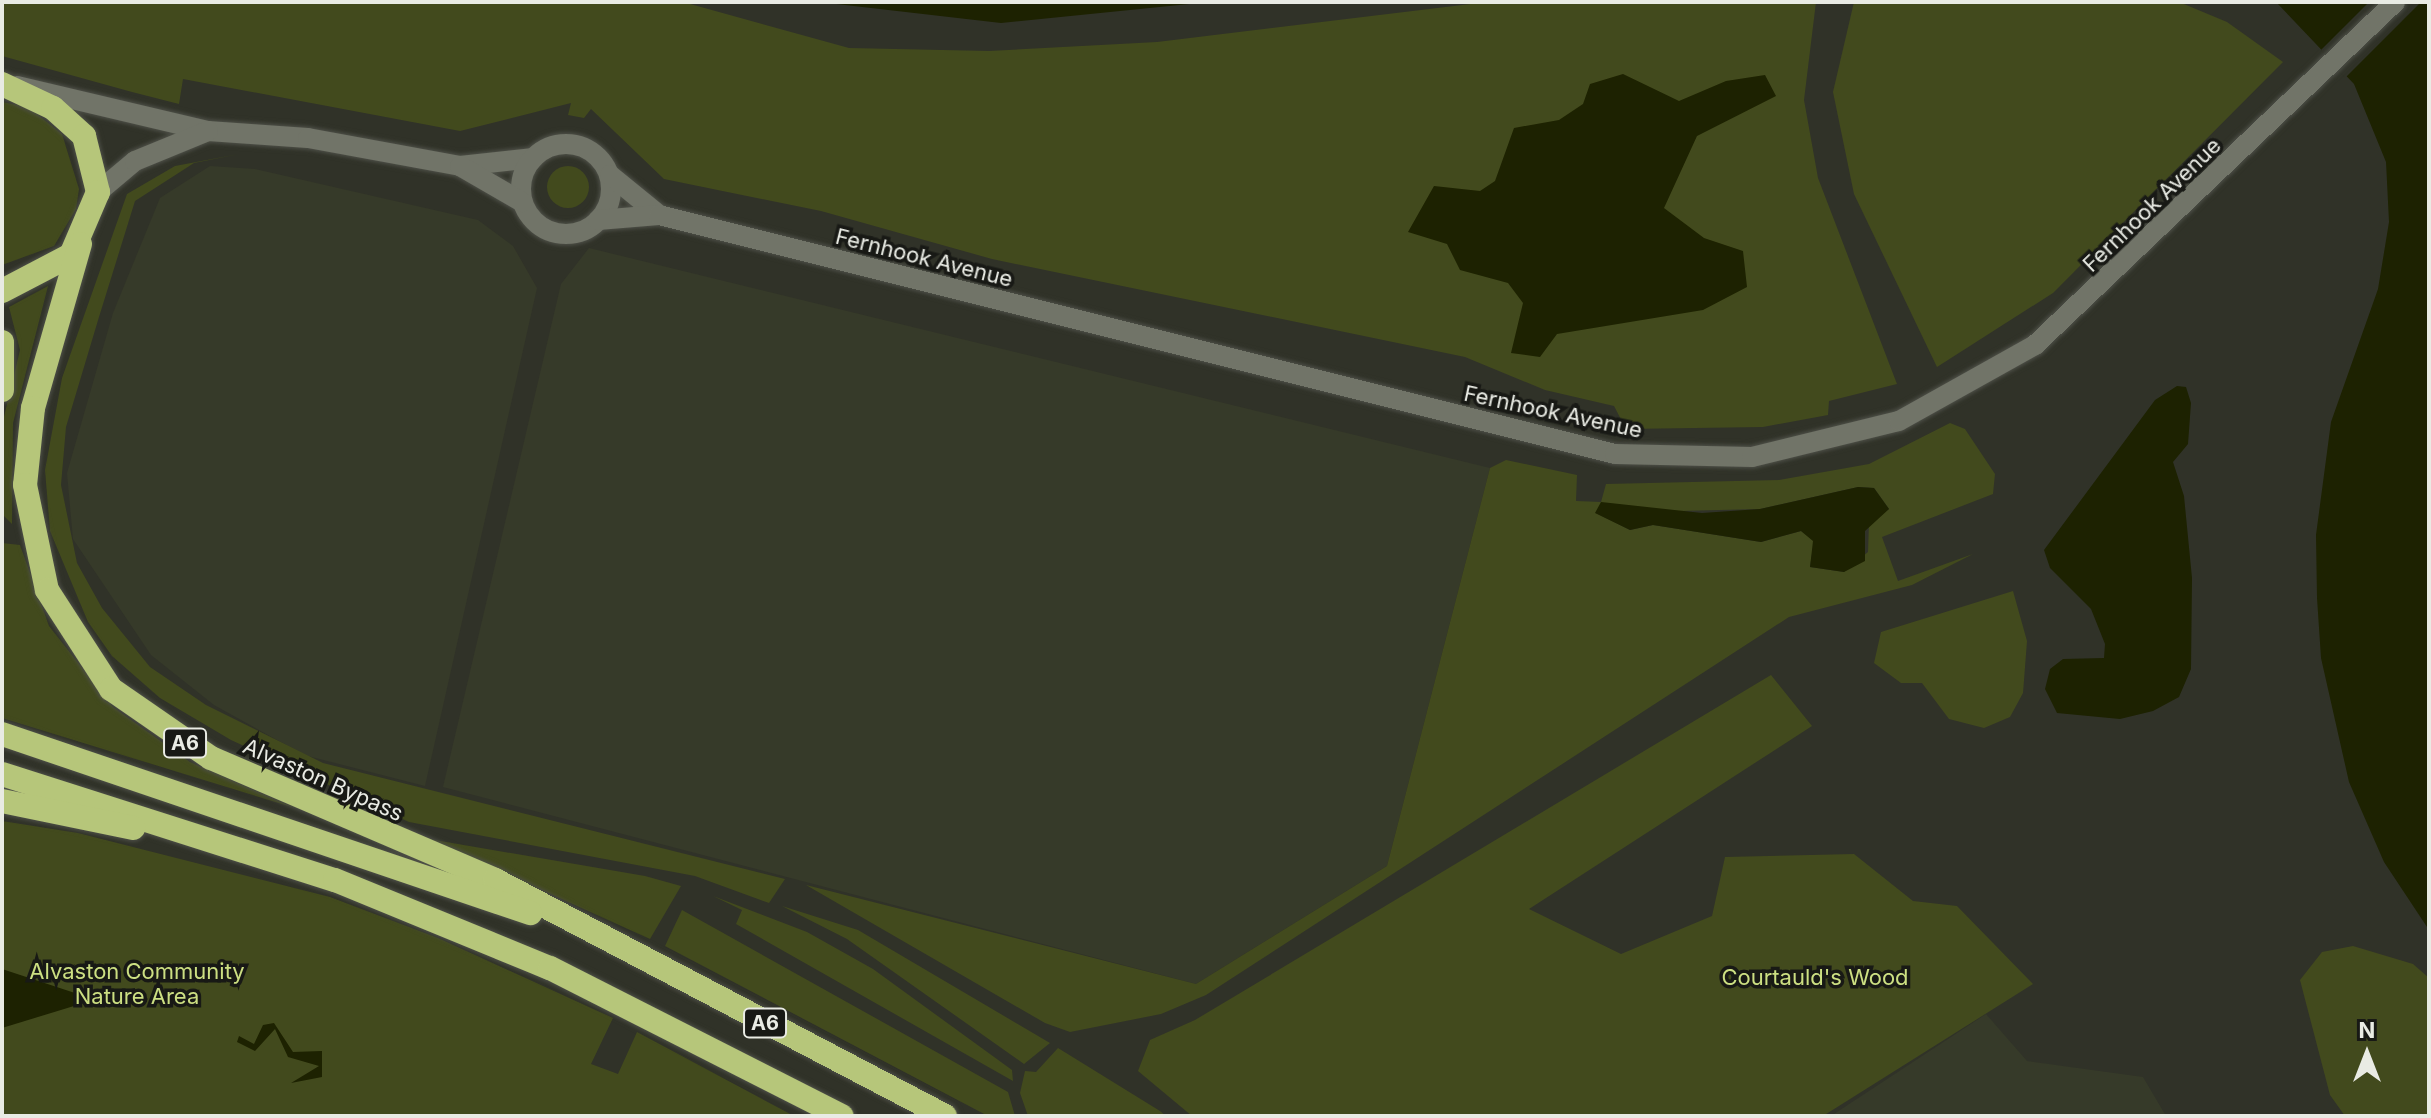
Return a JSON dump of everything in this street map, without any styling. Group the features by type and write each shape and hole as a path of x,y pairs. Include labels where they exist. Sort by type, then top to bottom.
{"highway":[{"path":"10,85 84,136 98,192"},
{"name":"Alvaston Bypass","path":"98,192 33,408 25,485 47,590 83,656 123,699 211,758 495,880 583,932 945,1116"},
{"path":"2,291 60,264 80,244"},
{"path":"2,342 2,390"},
{"path":"2,734 337,842 583,932"},
{"path":"2,774 241,850"},
{"name":"A6","path":"2,801 241,850 550,968 842,1116"}],"street":[{"name":"Fernhook Avenue","path":"460,166 522,202 555,233 578,233 598,220 659,215 1615,454 1752,457 1862,435 2004,367 2087,301 2395,2"},
{"name":"Fernhook Avenue","path":"10,85 208,131 308,138 460,166 534,158 557,144 583,146 610,175 659,215"},
{"name":"Fernhook Avenue","path":"98,192 135,161 208,131"},
{"path":"522,202 523,173 534,158"},
{"path":"598,220 611,193 610,175"}],"shaded area":[{"path":"819,2 1209,2 1001,23"},
{"path":"2276,2 2429,2 2429,930 2384,862 2349,782 2321,658 2317,598 2316,535 2331,422 2378,289 2389,222 2386,162 2354,84"},
{"path":"1623,74 1679,101 1726,81 1765,75 1776,96 1697,136 1664,208 1704,238 1743,251 1747,287 1703,310 1557,334 1540,357 1511,353 1523,303 1508,283 1460,270 1447,244 1408,232 1434,186 1480,191 1495,181 1514,128 1559,120 1583,104 1590,84"},
{"path":"210,166 255,169 478,220 513,246 537,288 425,786 304,755 214,705 151,655 73,539 67,473 113,313 160,198"},
{"path":"589,248 1490,468 1387,866 1196,984 443,787 561,284"},
{"path":"2177,386 2186,387 2191,403 2188,444 2173,462 2184,496 2192,578 2191,669 2179,697 2153,711 2120,719 2057,713 2045,689 2050,669 2063,659 2104,658 2105,644 2091,609 2050,568 2044,550 2155,400"},
{"path":"1858,487 1874,488 1889,509 1865,531 1865,561 1844,572 1810,567 1813,541 1801,531 1761,542 1653,525 1630,530 1595,513 1601,502 1702,513 1760,509"},
{"path":"2,969 81,995 87,1002 2,1028"},
{"path":"1986,1014 2027,1061 2143,1077 2166,1116 1831,1116"},
{"path":"274,1023 293,1052 322,1051 322,1077 291,1083 319,1066 288,1057 275,1029 255,1051 237,1042 239,1036 254,1044 263,1025"}],"green space":[{"path":"2,2 683,2 849,48 989,51 1157,42 1487,2 1816,2 1804,100 1818,178 1897,384 1829,401 1828,415 1763,427 1626,429 1614,406 1545,390 1465,357 992,259 821,211 664,179 591,109 584,118 568,115 571,103 460,131 183,79 179,104 132,92 2,56"},
{"path":"1854,2 2179,2 2227,22 2283,62 2053,293 1937,367 1854,194 1833,92"},
{"path":"2,102 28,107 62,134 79,189 76,209 54,246 2,265"},
{"path":"239,154 194,163 135,201 99,317 66,427 61,485 77,563 102,608 150,667 206,705 323,763 785,879 769,903 695,876 409,822 231,740 160,698 112,656 88,622 50,531 45,470 62,378 127,194 175,166"},
{"path":"568,166 583,172 589,187 583,202 568,208 553,202 547,187 553,172"},
{"path":"48,286 13,423 12,524 2,514 2,425 20,350 9,307"},
{"path":"1950,423 1965,429 1995,474 1993,494 1882,537 1898,581 1973,554 1912,585 1789,617 1206,995 1161,1014 1070,1032 1045,1023 806,885 1196,984 1387,866 1490,468 1506,460 1577,475 1576,501 1601,502 1606,484 1779,480 1869,464","holes":["1858,487 1874,488 1889,509 1869,522 1868,552 1844,572 1810,567 1814,541 1801,531 1761,542 1653,525 1630,530 1596,513 1760,509"]},
{"path":"2,543 20,545 49,626 113,707 190,762 295,808 2,718"},
{"path":"2013,591 2027,641 2023,693 2010,717 1984,728 1949,719 1922,683 1901,683 1874,663 1881,632"},
{"name":"Courtauld's Wood","path":"1771,675 1812,726 1529,909 1621,954 1712,916 1725,857 1854,854 1913,901 1957,906 2033,984 1823,1116 1192,1116 1138,1071 1150,1040 1195,1020"},
{"name":"Alvaston Community Nature Area","path":"2,821 78,833 330,897 438,938 613,1018 591,1064 618,1074 637,1032 794,1116 2,1116"},
{"path":"429,839 645,876 681,886 650,939"},
{"path":"713,896 807,932 873,969 1012,1070 1013,1081 736,924 742,910"},
{"path":"782,906 858,930 1050,1043 1024,1064 847,939"},
{"path":"682,910 1008,1092 1015,1116 988,1116 665,946"},
{"path":"2353,946 2413,964 2429,978 2429,1116 2345,1116 2330,1095 2300,980 2322,952"},
{"path":"1058,1048 1166,1116 1028,1116 1020,1093 1025,1071 1036,1072"}],"pier":[{"path":"2369,2 2421,2 2345,78 2321,50"}]}
